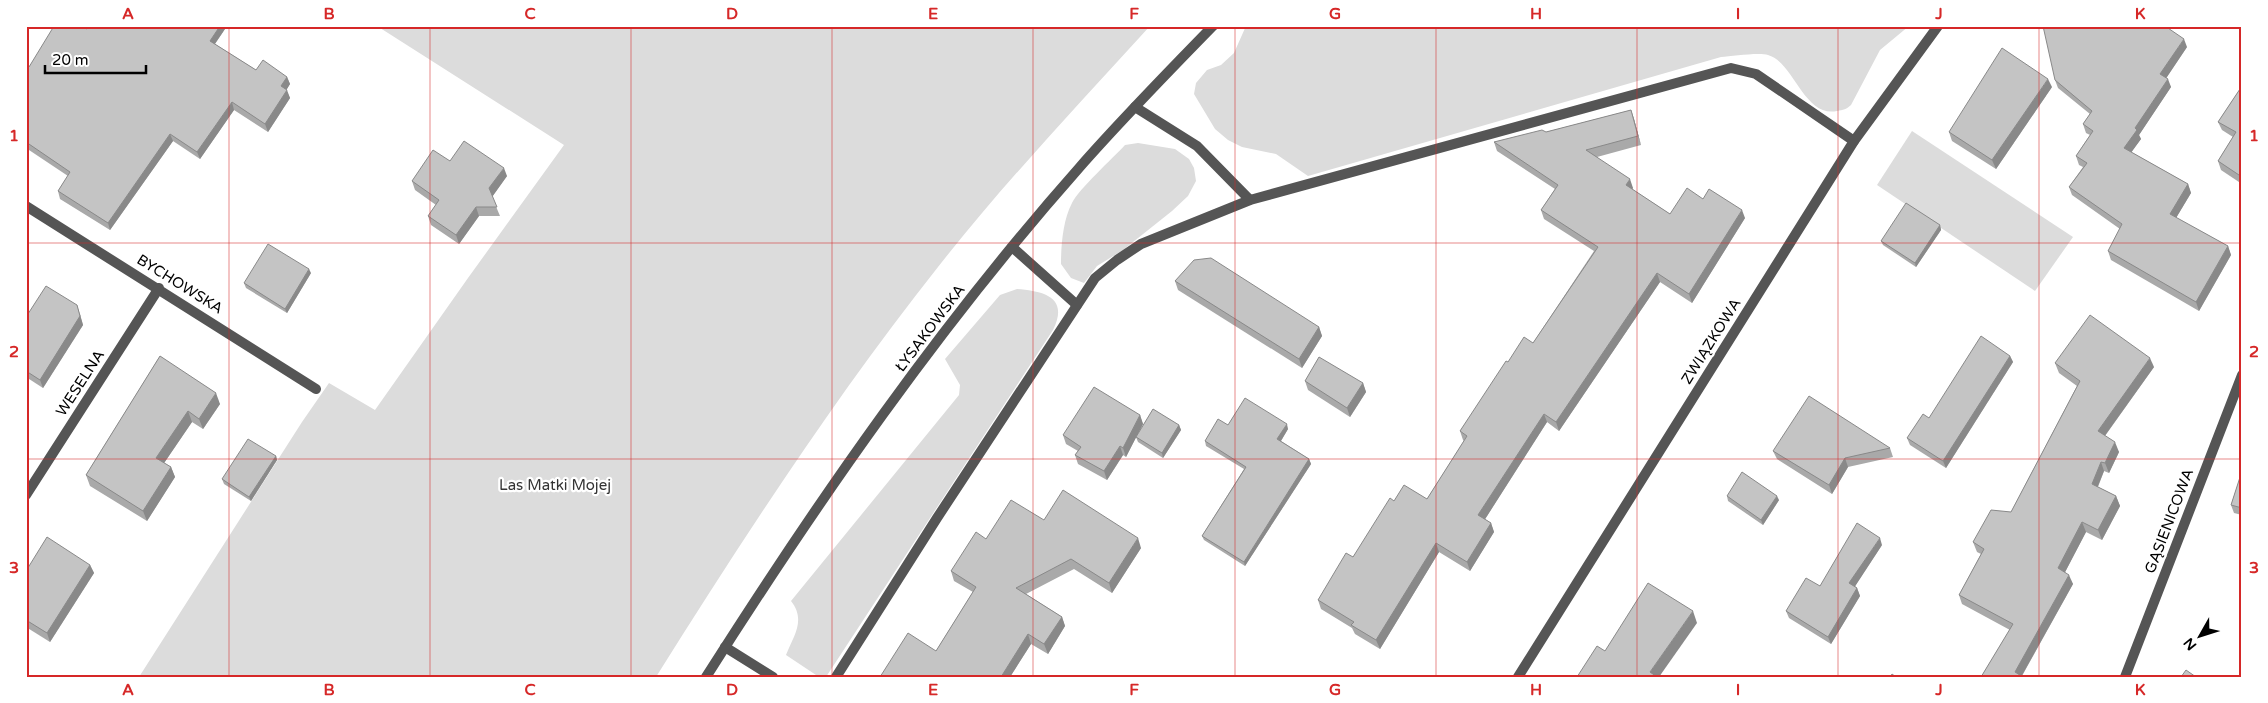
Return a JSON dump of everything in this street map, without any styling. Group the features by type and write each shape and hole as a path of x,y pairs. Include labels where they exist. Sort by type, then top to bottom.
{"street":[{"name":"ŁYSAKOWSKA","path":"706,677 827,493 914,373 1012,247 1073,174 1135,106 1214,26"},
{"name":"ZWIĄZKOWA","path":"1518,677 1854,141 1938,26"},
{"path":"836,677 1077,305 1096,278 1140,244 1250,200 1731,68 1756,74 1854,141"},
{"path":"1135,106 1197,146 1250,200"},
{"name":"BYCHOWSKA","path":"26,206 159,288 316,389"},
{"path":"1012,247 1077,305"},
{"name":"WESELNA","path":"26,495 159,288"},
{"name":"GĄSIENICOWA","path":"2125,677 2242,375"},
{"path":"725,647 773,677"}],"green space":[{"name":"Las Matki Mojej","path":"377,26 1150,26 989,205 900,316 791,468 656,677 139,677 302,422 329,383 375,410 564,145"},
{"path":"1246,26 1909,26 1880,50 1851,105 1837,111 1826,111 1816,106 1785,68 1768,55 1753,54 1721,57 1308,176 1276,154 1242,147 1228,140 1215,129 1194,94 1196,83 1207,70 1221,65 1234,53"},
{"path":"1912,131 2073,237 2035,291 1877,185"},
{"path":"1138,143 1175,149 1189,159 1194,168 1196,181 1188,196 1172,211 1123,250 1097,266 1084,283 1071,278 1061,264 1062,241 1072,203 1089,182 1125,145"},
{"path":"1017,289 1045,294 1052,298 1058,310 1053,330 826,677 819,677 786,655 798,621 798,615 791,601 959,395 960,385 945,359 1000,295"}],"building":[{"path":"54,26 82,26 87,29 89,26 220,26 210,41 256,70 263,60 287,77 281,86 287,90 265,124 232,102 197,152 170,134 108,223 58,191 70,172 26,142 26,65 29,67"},
{"path":"2043,26 2165,26 2184,39 2160,74 2168,79 2124,148 2188,184 2170,214 2228,246 2196,302 2108,251 2122,224 2069,187 2087,163 2076,156 2093,131 2083,124 2092,111 2055,80"},
{"path":"2002,48 2048,79 1992,160 1949,132"},
{"path":"2242,86 2242,177 2218,161 2236,132 2218,122"},
{"path":"1631,110 1638,136 1586,150 1630,179 1626,185 1670,214 1687,188 1703,199 1709,189 1742,210 1689,294 1657,273 1556,422 1544,414 1478,515 1491,523 1467,562 1436,543 1376,640 1351,625 1354,622 1318,600 1346,553 1353,557 1390,498 1394,501 1404,485 1427,499 1467,436 1460,431 1506,361 1508,362 1524,337 1533,343 1598,247 1541,210 1558,185 1494,142 1542,130 1546,132"},
{"path":"464,141 504,168 489,188 497,207 476,207 456,235 428,216 439,200 412,181 433,150 450,161"},
{"path":"1906,203 1940,225 1915,263 1881,241"},
{"path":"268,244 309,269 285,309 244,283"},
{"path":"1211,258 1319,327 1299,359 1175,281 1194,260"},
{"path":"46,286 77,305 80,316 40,380 26,371 26,317"},
{"path":"2090,315 2150,358 2098,431 2115,442 2105,463 2101,462 2092,484 2116,496 2098,530 2082,522 2058,568 2069,575 2015,672 2023,677 1981,677 2013,624 1959,595 1984,549 1973,542 1991,510 2011,512 2080,381 2055,363"},
{"path":"1981,336 2010,356 1943,461 1907,438 1923,414 1929,418"},
{"path":"160,356 216,393 199,419 188,411 156,458 171,467 143,511 86,475"},
{"path":"1319,357 1363,383 1347,408 1305,381"},
{"path":"1094,387 1140,415 1123,448 1120,446 1104,471 1075,455 1081,447 1063,435"},
{"path":"1809,396 1890,448 1845,458 1829,485 1773,451"},
{"path":"1245,398 1287,424 1277,439 1309,459 1244,562 1202,536 1246,467 1205,441 1218,419 1228,425"},
{"path":"1153,409 1179,425 1162,453 1136,437"},
{"path":"248,439 276,456 249,497 222,479"},
{"path":"2242,471 2242,508 2231,505"},
{"path":"1742,472 1777,496 1761,520 1727,496"},
{"path":"1063,490 1138,538 1109,583 1071,559 1016,588 1062,617 1044,644 1028,634 1001,677 880,677 908,633 936,651 976,587 951,571 976,532 986,539 1011,500 1044,520"},
{"path":"1857,523 1880,538 1849,583 1857,588 1828,637 1786,611 1806,578 1820,586"},
{"path":"47,537 90,565 47,633 26,620 26,571"},
{"path":"1648,583 1693,611 1650,672 1657,677 1577,677 1597,646 1605,651"},
{"path":"2186,670 2196,677 2181,677"}]}
